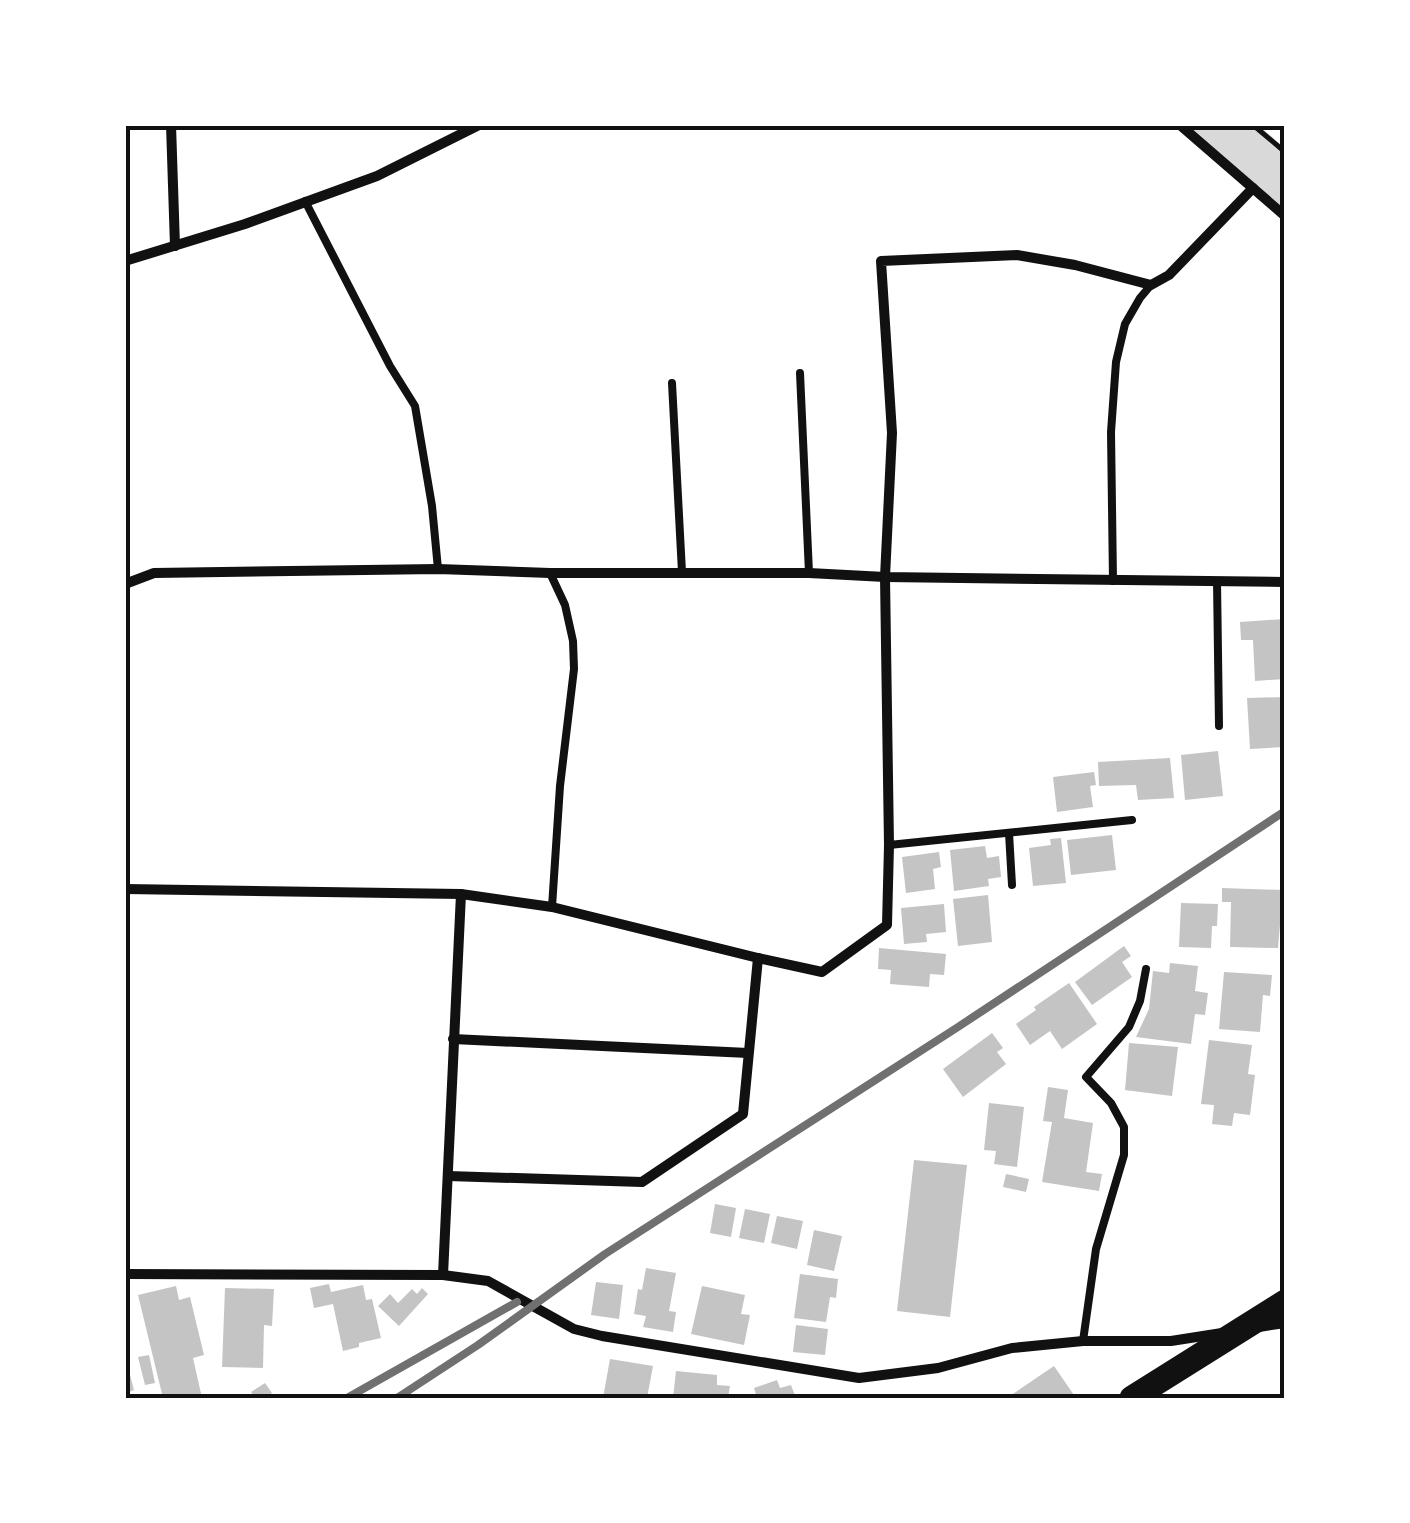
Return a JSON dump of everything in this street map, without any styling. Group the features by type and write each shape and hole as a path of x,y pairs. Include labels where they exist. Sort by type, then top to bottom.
{"main road":[{"path":"1132,1398 1285,1302"}],"street":[{"path":"171,125 174,246"},
{"path":"125,261 245,224 377,176 479,125"},
{"path":"1180,125 1285,216"},
{"path":"125,889 461,894 552,907 822,972 888,925 885,577 892,433 881,261 1018,255 1152,285 1169,275 1253,188"},
{"path":"125,584 154,573 438,569 1285,582"},
{"path":"443,1275 461,894"},
{"path":"448,1176 642,1182 742,1114 758,958"},
{"path":"453,1039 748,1053"},
{"path":"125,1274 443,1275 488,1281 574,1329 859,1378 938,1368 1012,1348 1083,1341 1172,1341 1285,1323"}],"lane":[{"path":"306,201 390,366 415,406 438,569"},
{"path":"1114,580 1111,432 1116,362 1125,324 1152,285"},
{"path":"800,373 809,573"},
{"path":"672,383 682,572"},
{"path":"550,573 565,605 574,669 560,786 552,907"},
{"path":"1217,581 1220,726"},
{"path":"889,845 1132,820"},
{"path":"1009,832 1012,884"},
{"path":"1083,1341 1096,1249 1124,1156 1124,1127 1111,1103 1086,1077 1129,1028 1140,1001 1146,969"}],"path":[{"path":"1253,125 1285,152"}],"building":[{"path":"1285,619 1285,679 1255,681 1253,640 1241,640 1240,622"},
{"path":"1285,697 1285,747 1250,749 1247,698"},
{"path":"1218,751 1223,796 1185,800 1181,755"},
{"path":"1170,758 1174,798 1138,800 1136,785 1099,786 1098,762"},
{"path":"1094,772 1096,785 1090,786 1093,807 1057,812 1053,777"},
{"path":"1112,835 1116,870 1071,875 1067,840"},
{"path":"1061,838 1066,883 1033,886 1029,848 1051,845 1050,839"},
{"path":"985,846 987,858 999,856 1001,877 988,879 989,886 954,891 950,850"},
{"path":"939,852 941,867 933,869 935,889 906,893 902,857"},
{"path":"1222,888 1283,890 1278,948 1230,947 1231,902 1222,902"},
{"path":"988,895 992,942 958,946 953,899"},
{"path":"1181,903 1218,904 1211,948 1179,947"},
{"path":"944,904 946,932 926,934 927,942 904,944 901,908"},
{"path":"1124,946 1131,956 1122,962 1132,977 1092,1005 1075,982"},
{"path":"879,948 946,954 944,975 930,974 929,987 890,984 891,970 878,969"},
{"path":"1170,963 1198,966 1195,991 1208,993 1205,1015 1195,1014 1191,1044 1136,1037 1149,1009 1153,971 1169,973"},
{"path":"1224,972 1272,975 1270,996 1263,995 1260,1032 1219,1029"},
{"path":"1069,983 1097,1024 1062,1049 1050,1031 1030,1045 1016,1024"},
{"path":"992,1033 1003,1048 997,1052 1006,1064 963,1097 943,1069"},
{"path":"1209,1040 1252,1045 1248,1074 1255,1075 1250,1115 1234,1113 1232,1126 1212,1124 1214,1105 1201,1104"},
{"path":"1129,1043 1178,1047 1172,1096 1125,1090"},
{"path":"1048,1087 1068,1090 1064,1118 1093,1123 1086,1172 1102,1174 1099,1191 1042,1182 1052,1122 1043,1121"},
{"path":"989,1103 1024,1107 1017,1167 994,1164 996,1151 984,1150"},
{"path":"914,1160 967,1165 950,1317 897,1311"},
{"path":"1006,1174 1029,1179 1026,1192 1003,1187"},
{"path":"715,1204 736,1208 731,1237 710,1233"},
{"path":"745,1209 770,1214 764,1243 739,1238"},
{"path":"777,1216 803,1221 797,1249 771,1243"},
{"path":"814,1230 842,1236 834,1271 807,1265"},
{"path":"646,1268 676,1273 669,1311 676,1312 673,1332 643,1327 646,1316 634,1314"},
{"path":"800,1274 838,1279 836,1298 830,1297 826,1322 794,1318"},
{"path":"596,1282 623,1285 619,1319 591,1315"},
{"path":"329,1284 331,1292 363,1285 366,1300 372,1299 381,1338 343,1351 333,1304 314,1308 310,1288"},
{"path":"176,1286 179,1300 190,1297 204,1355 193,1358 202,1398 163,1398 138,1295"},
{"path":"702,1286 745,1295 741,1314 750,1315 744,1345 691,1334"},
{"path":"225,1288 274,1289 272,1326 264,1325 263,1368 222,1367"},
{"path":"422,1288 428,1294 399,1326 378,1306 390,1294 398,1303 412,1289 417,1294"},
{"path":"796,1325 828,1329 825,1355 793,1352"},
{"path":"149,1355 155,1383 145,1385 138,1357"},
{"path":"125,1356 134,1390 129,1392 130,1398 125,1398"},
{"path":"610,1359 653,1366 647,1398 603,1398"},
{"path":"1054,1366 1076,1398 1007,1398"},
{"path":"676,1371 717,1375 717,1385 730,1386 728,1398 673,1398"},
{"path":"777,1380 780,1388 791,1385 796,1398 757,1398 754,1388"},
{"path":"265,1383 272,1393 255,1398 251,1392"}],"waterway":[{"path":"1217,125 1285,185"}],"railway":[{"path":"397,1398 605,1254 1285,811"},
{"path":"347,1398 517,1302"}]}
